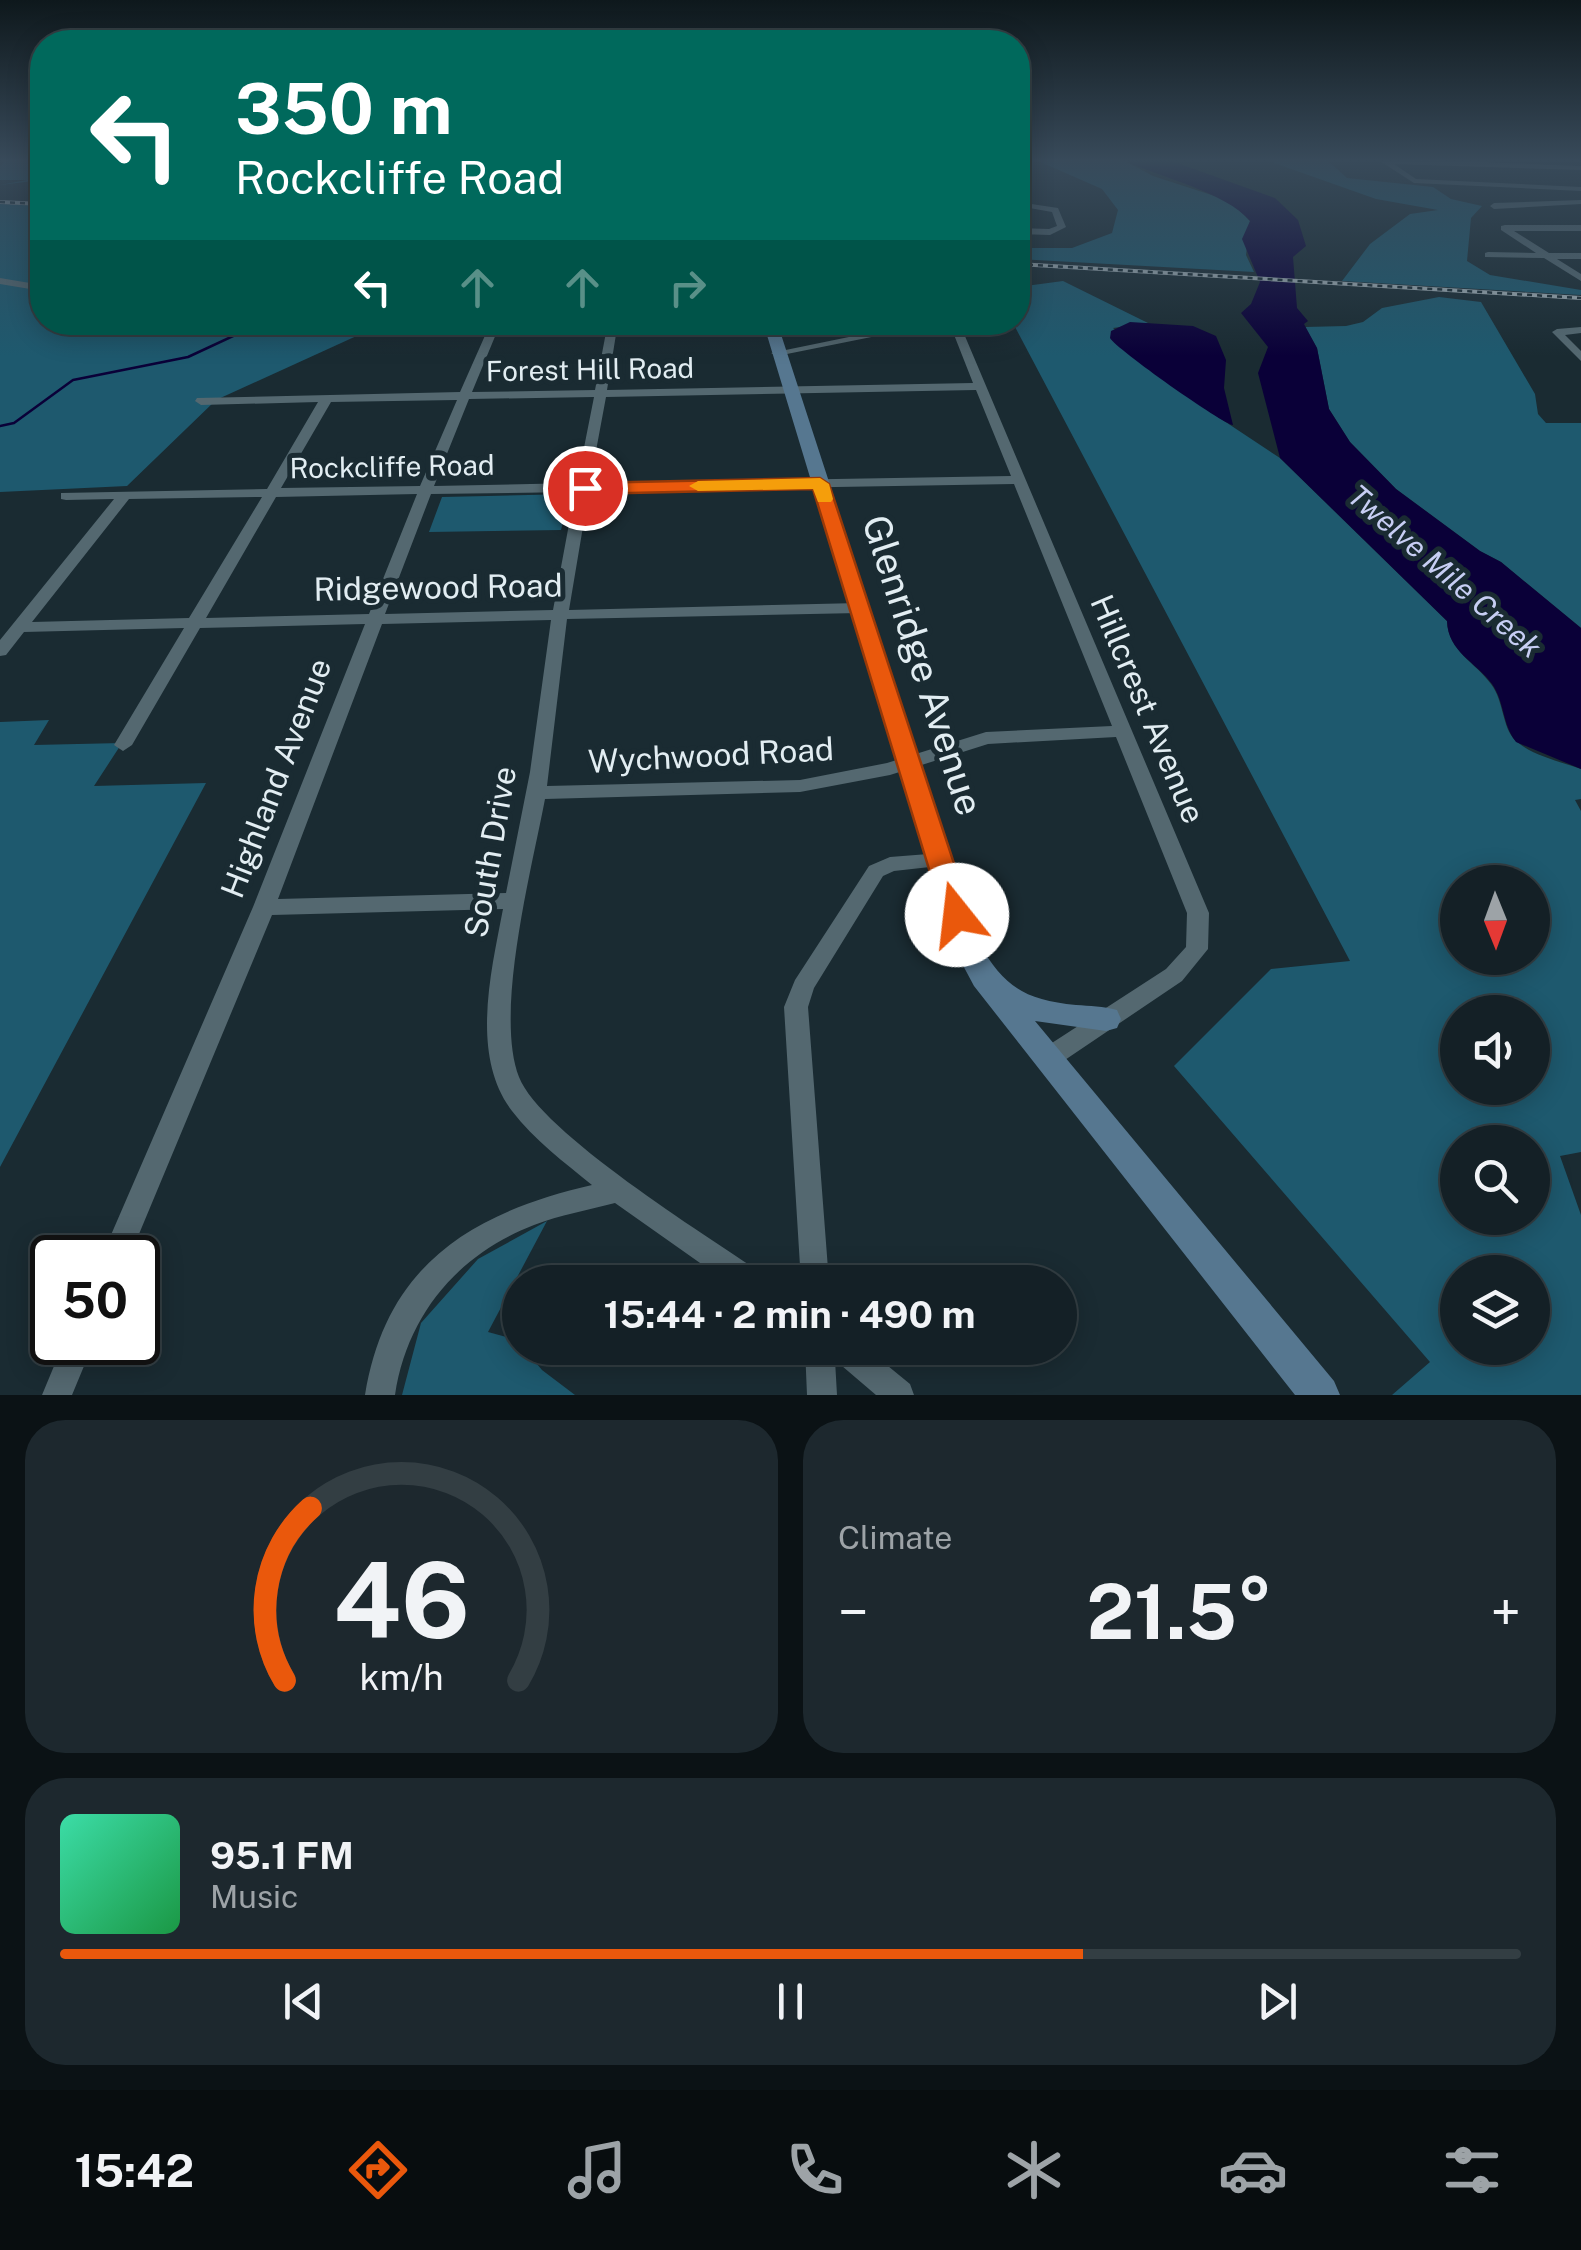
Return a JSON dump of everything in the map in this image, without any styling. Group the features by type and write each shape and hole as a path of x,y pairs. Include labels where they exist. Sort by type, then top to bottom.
{"main road":[{"name":"Glenridge Avenue","path":"773,335 966,943 984,978 1320,1395"},
{"path":"984,978 1006,996 1036,1009 1065,1018 1106,1019"}],"street":[{"path":"1030,232 1050,232 1062,225"},
{"path":"1581,228 1504,228 1581,278"},
{"path":"1488,256 1581,256"},
{"path":"0,281 30,286"},
{"path":"1581,330 1558,330 1581,358"},
{"name":"Highland Avenue","path":"125,1235 264,908 425,491 490,335"},
{"name":"South Drive","path":"612,335 560,614 536,793 514,901 499,1024 508,1080 522,1107 619,1190 726,1265"},
{"path":"777,354 874,335"},
{"name":"Hillcrest Avenue","path":"959,335 1198,913 1197,949 1174,975 1046,1059"},
{"name":"Forest Hill Road","path":"200,401 980,386"},
{"path":"123,745 327,398"},
{"name":"Rockcliffe Road","path":"66,496 1018,480"},
{"path":"0,650 125,495"},
{"name":"Ridgewood Road","path":"19,627 859,608"},
{"name":"Wychwood Road","path":"536,793 800,786 837,782 986,738 1122,731"},
{"path":"814,1265 796,1006 804,986 876,872 890,864 941,860"},
{"path":"264,908 514,901"},
{"path":"380,1395 396,1327 427,1285 471,1246 526,1215 619,1190"},
{"path":"57,1395 69,1365"},
{"path":"821,1365 822,1395"},
{"path":"864,1365 899,1395"}],"shaded area":[{"path":"0,225 30,225 30,335 359,335 216,400 127,486 0,492"},
{"path":"1114,225 1250,225 1246,255 1254,272 1030,260 1030,248 1072,248 1112,233"},
{"path":"1395,225 1470,225 1467,261 1490,275 1581,290 1581,295 1342,281 1370,244"},
{"path":"1063,281 1148,323 1113,328 1203,407 1280,458 1447,621 1457,648 1495,691 1515,740 1537,754 1581,769 1581,799 1575,800 1581,811 1581,1152 1560,1156 1581,1215 1581,1395 1392,1395 1430,1362 1174,1066 1271,969 1350,961 1019,335 1030,335 1030,285"},
{"path":"1439,297 1481,302 1535,394 1538,414 1546,423 1581,423 1581,628 1501,562 1396,489 1350,442 1329,409 1317,348 1305,327 1346,326 1363,322 1382,308"},
{"path":"570,494 561,530 429,532 442,497"},
{"path":"49,720 34,745 122,743 94,786 206,783 0,1167 0,722"},
{"path":"547,1221 524,1265 502,1265 502,1306 488,1332 502,1336 502,1365 538,1365 575,1395 402,1395 421,1323 478,1259"}],"water":[{"name":"Twelve Mile Creek","path":"1248,225 1300,225 1306,246 1293,257 1297,308 1308,321 1304,324 1317,348 1329,409 1350,442 1396,489 1501,562 1581,628 1581,769 1516,742 1496,691 1457,649 1447,621 1280,458 1258,373 1268,347 1241,313 1251,304 1260,282 1242,239"},
{"path":"1130,322 1193,326 1216,336 1226,360 1224,388 1233,425 1149,370 1110,338 1111,331"}],"waterway":[{"path":"0,426 14,423 73,380 188,357 235,335"}],"railway":[{"path":"1030,265 1581,298"}],"slow traffic":[{"path":"698,486 820,484 824,499"}],"route":[{"path":"585,488 820,484 957,915"}]}
